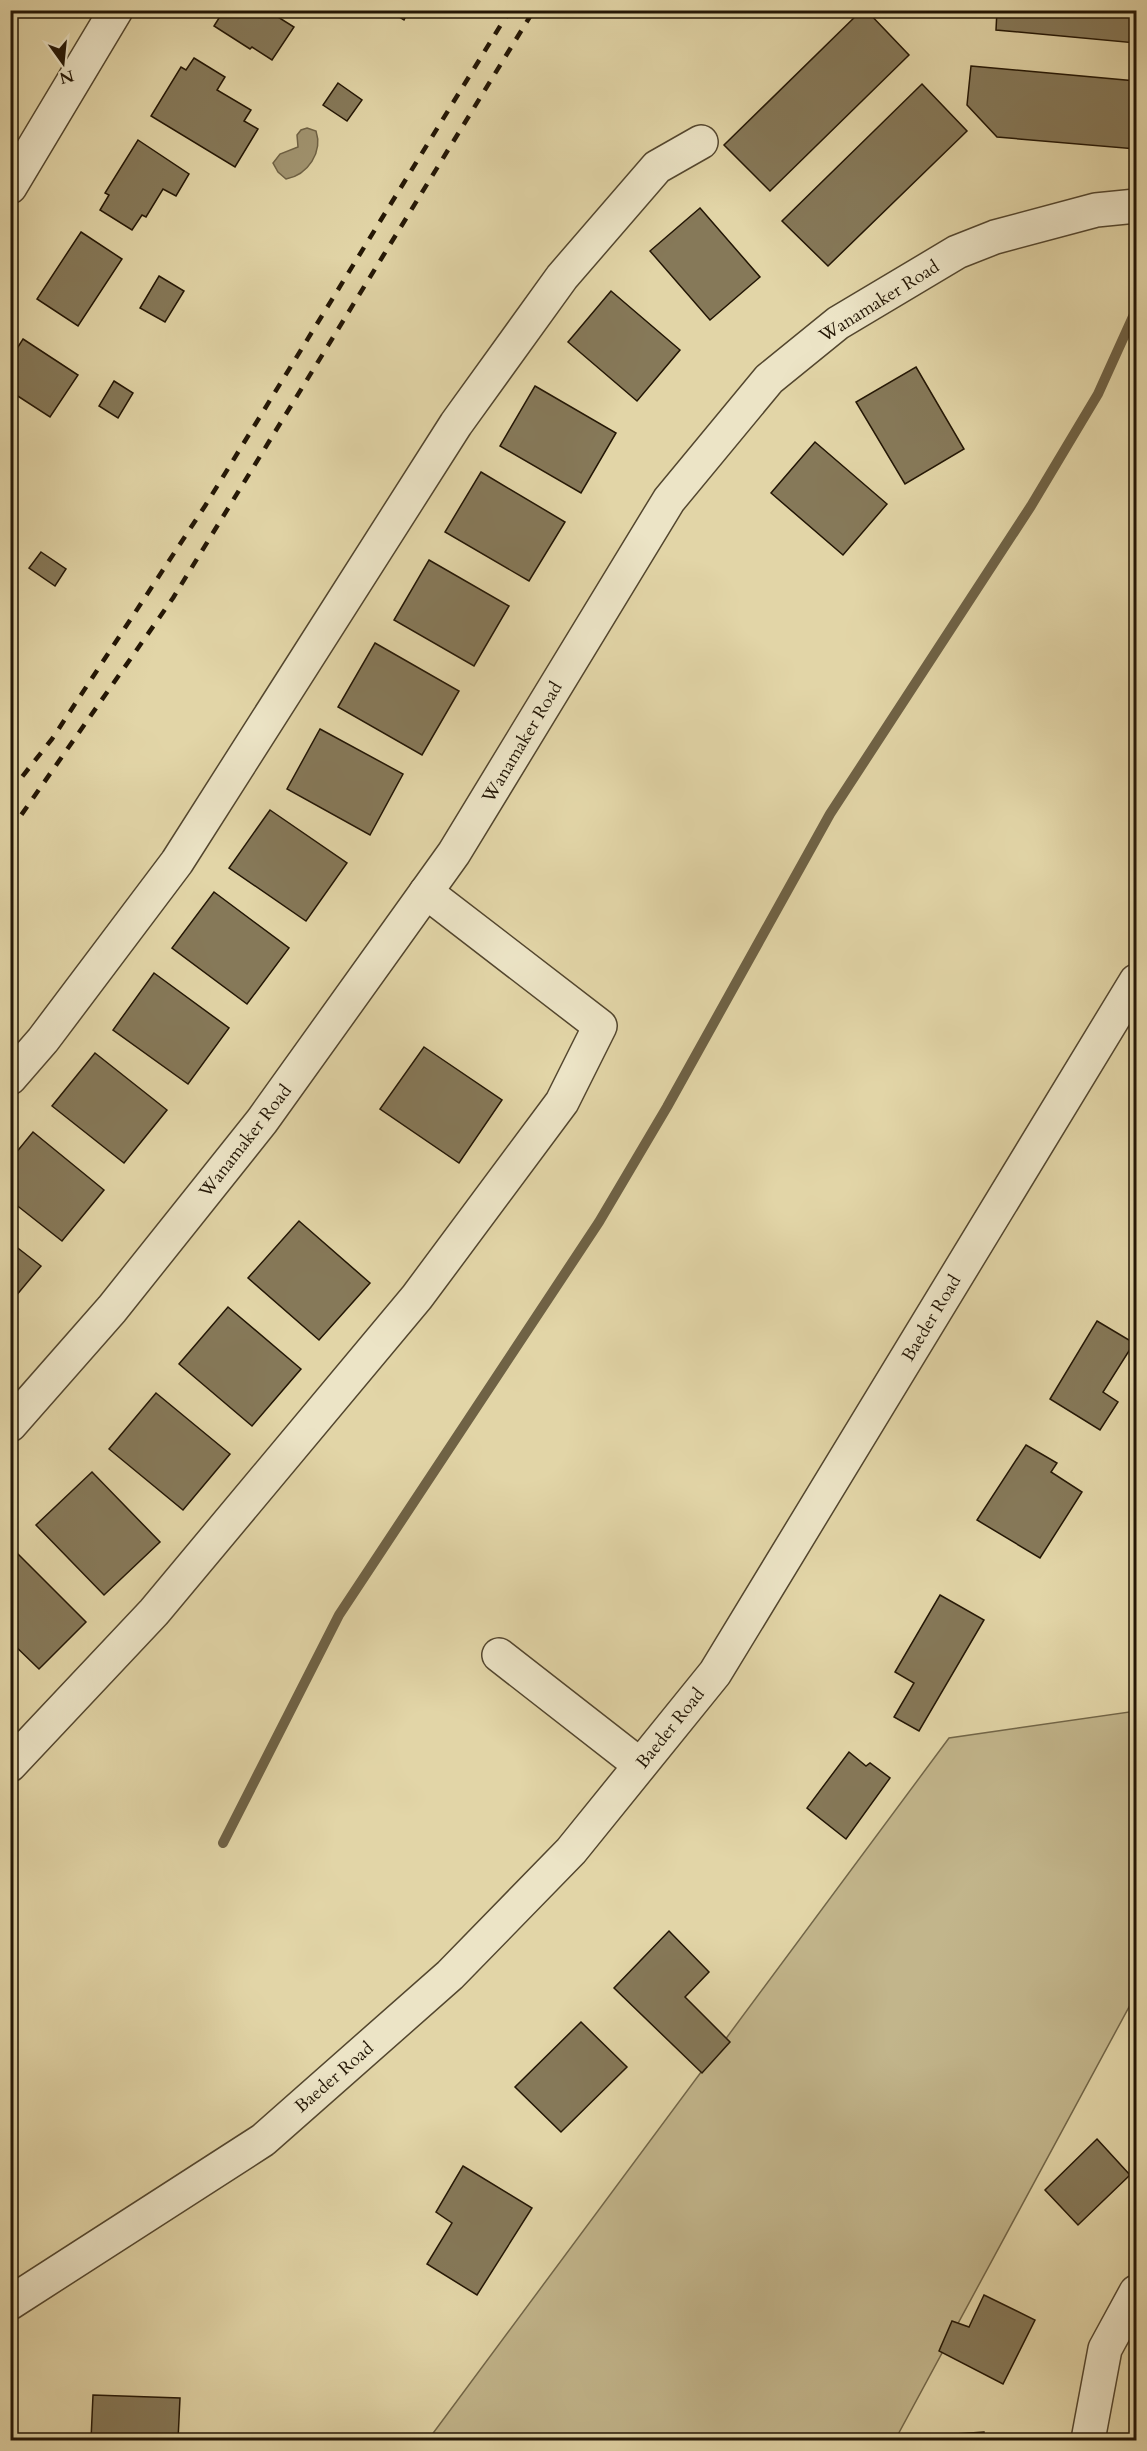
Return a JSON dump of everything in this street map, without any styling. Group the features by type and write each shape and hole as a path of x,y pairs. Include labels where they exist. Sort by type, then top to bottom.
{"street":[{"path":"10,187 116,10"},
{"path":"10,1078 43,1040 177,862 456,424 562,277 657,167 701,142"},
{"name":"Wanamaker Road","path":"10,1425 112,1309 262,1121 454,854 669,500 769,379 838,323 957,252 995,237 1096,210 1137,206"},
{"path":"10,1765 154,1612 417,1297 562,1102 600,1026 426,892"},
{"name":"Baeder Road","path":"10,2303 263,2140 450,1975 571,1851 715,1673 1137,981"},
{"path":"499,1655 639,1766"},
{"path":"1088,2440 1105,2349 1137,2292"}],"shaded area":[{"path":"307,128 316,131 318,139 315,154 307,168 294,177 286,179 273,163 280,154 298,147 297,135 301,130"},
{"path":"1136,1711 1136,1994 895,2440 428,2440 949,1738"}],"building":[{"path":"10,10 21,10 10,28"},
{"path":"224,10 275,10 273,14 294,27 272,60 214,26"},
{"path":"388,10 409,10 404,20"},
{"path":"862,10 866,10 909,55 770,191 724,145"},
{"path":"997,10 1136,10 1136,43 996,30"},
{"path":"194,58 225,77 217,90 251,110 244,121 258,129 235,167 151,116 181,67 186,70"},
{"path":"971,66 1136,81 1136,149 997,137 967,105"},
{"path":"338,83 362,100 347,121 323,105"},
{"path":"922,84 967,131 828,266 782,221"},
{"path":"138,140 189,174 176,196 163,189 146,217 142,215 132,230 100,210 109,195 105,193"},
{"path":"700,208 760,277 710,320 650,251"},
{"path":"81,232 122,259 78,326 37,299"},
{"path":"159,276 184,291 165,322 140,308"},
{"path":"611,291 680,350 637,401 568,342"},
{"path":"23,339 78,375 50,417 10,391 10,342 18,347"},
{"path":"916,367 964,449 905,484 856,402"},
{"path":"114,381 133,393 118,418 99,406"},
{"path":"535,386 616,433 581,493 500,446"},
{"path":"815,442 887,504 843,555 771,493"},
{"path":"481,472 565,522 529,581 445,532"},
{"path":"41,552 66,569 55,586 29,568"},
{"path":"429,560 509,606 474,666 394,620"},
{"path":"375,643 459,691 422,755 338,707"},
{"path":"320,729 403,774 370,835 287,789"},
{"path":"270,810 347,863 306,921 229,868"},
{"path":"214,892 289,948 247,1004 172,948"},
{"path":"154,973 229,1028 188,1084 113,1030"},
{"path":"424,1047 502,1100 459,1163 380,1109"},
{"path":"95,1053 167,1110 124,1163 52,1106"},
{"path":"33,1132 104,1190 62,1241 10,1200 10,1160"},
{"path":"299,1221 370,1283 319,1340 248,1278"},
{"path":"10,1242 41,1266 10,1303"},
{"path":"228,1307 301,1369 252,1426 179,1364"},
{"path":"1097,1321 1134,1343 1103,1392 1118,1402 1100,1430 1050,1399"},
{"path":"156,1393 230,1454 183,1510 109,1449"},
{"path":"1026,1445 1057,1463 1051,1472 1082,1492 1040,1558 977,1520"},
{"path":"92,1472 160,1542 104,1595 36,1525"},
{"path":"18,1554 86,1622 39,1669 10,1641 10,1562"},
{"path":"940,1595 984,1620 919,1731 894,1717 914,1683 895,1672"},
{"path":"849,1752 866,1766 870,1763 890,1778 846,1839 807,1808"},
{"path":"669,1931 709,1972 685,1997 730,2042 702,2073 614,1988"},
{"path":"581,2022 627,2067 561,2132 515,2087"},
{"path":"1097,2139 1130,2175 1078,2225 1045,2190"},
{"path":"463,2166 532,2208 477,2295 427,2264 452,2223 436,2212"},
{"path":"984,2295 1035,2320 1003,2384 939,2351 952,2321 969,2327"},
{"path":"93,2395 180,2398 178,2440 91,2440"},
{"path":"984,2432 985,2440 925,2440 925,2436"}],"waterway":[{"path":"223,1843 339,1615 599,1222 667,1107 830,814 1031,506 1098,394 1136,310"}],"railway":[{"path":"10,792 52,739 205,506 510,10"},
{"path":"10,831 173,598 534,10"}]}
